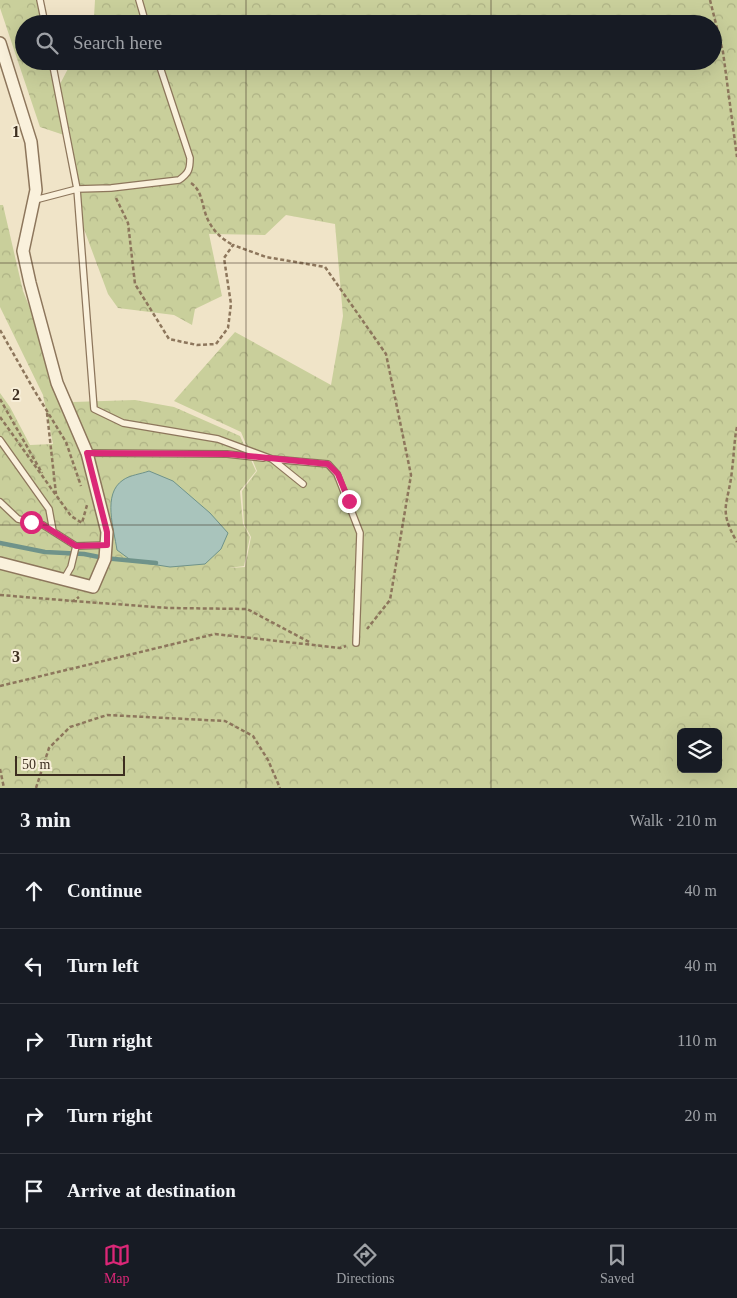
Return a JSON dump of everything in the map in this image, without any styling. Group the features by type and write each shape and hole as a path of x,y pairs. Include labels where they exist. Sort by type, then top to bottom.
{"street":[{"path":"0,43 31,142 36,190 23,251 30,283 57,383 87,453 107,532 105,559 92,587 0,563"}],"lane":[{"path":"40,0 43,15"},
{"path":"139,0 143,15"},
{"path":"54,70 77,189 94,409 122,422 218,440 272,459 302,484"},
{"path":"34,200 77,189 111,188 179,180 187,175 190,169 190,158 161,70"},
{"path":"0,440 49,509 53,531"},
{"path":"87,453 228,454 328,464 338,474 360,533 356,643"},
{"path":"0,502 18,519 43,525 76,546 107,545"},
{"path":"64,579 71,567 76,546"}],"path":[{"path":"710,0 714,15"},
{"path":"722,48 737,157"},
{"path":"179,180 195,185 207,219 219,237 233,245"},
{"path":"0,330 66,442 81,486"},
{"path":"0,399 48,486"},
{"path":"47,411 56,496"},
{"path":"0,417 71,516 82,523 87,504"},
{"path":"737,427 734,439 732,472 725,502 726,519 737,542"},
{"path":"73,601 92,587"},
{"path":"0,595 169,608 247,609 313,644"},
{"path":"36,788 49,748 70,726 107,715 225,721 253,736 268,760 280,788"},
{"path":"0,769 4,788"}],"green space":[{"path":"0,0 42,0 45,15 15,15 15,53 0,8"},
{"path":"95,0 737,0 737,788 0,788 0,393 10,407 30,445 53,444 43,395 0,307 0,205 3,205 23,291 53,365 73,402 135,400 174,407 240,436 256,471 240,491 243,524 250,537 244,566 229,568 245,567 251,537 244,524 242,491 257,471 241,432 174,401 235,332 331,385 343,316 335,224 286,215 265,235 209,234 222,296 195,309 192,325 174,315 118,308 108,294 81,221 70,137 40,127 21,70 56,70 59,86 67,70 722,70 722,15 94,15"}],"water":[{"path":"149,471 173,481 210,513 228,533 221,549 205,564 170,567 132,561 117,550 111,512 113,494 123,480"}],"waterway":[{"path":"0,543 45,552 84,554 156,563"}],"route":[{"path":"31,522 43,525 76,546 107,545 107,532 87,453 228,454 328,464 338,474 349,501"}]}
